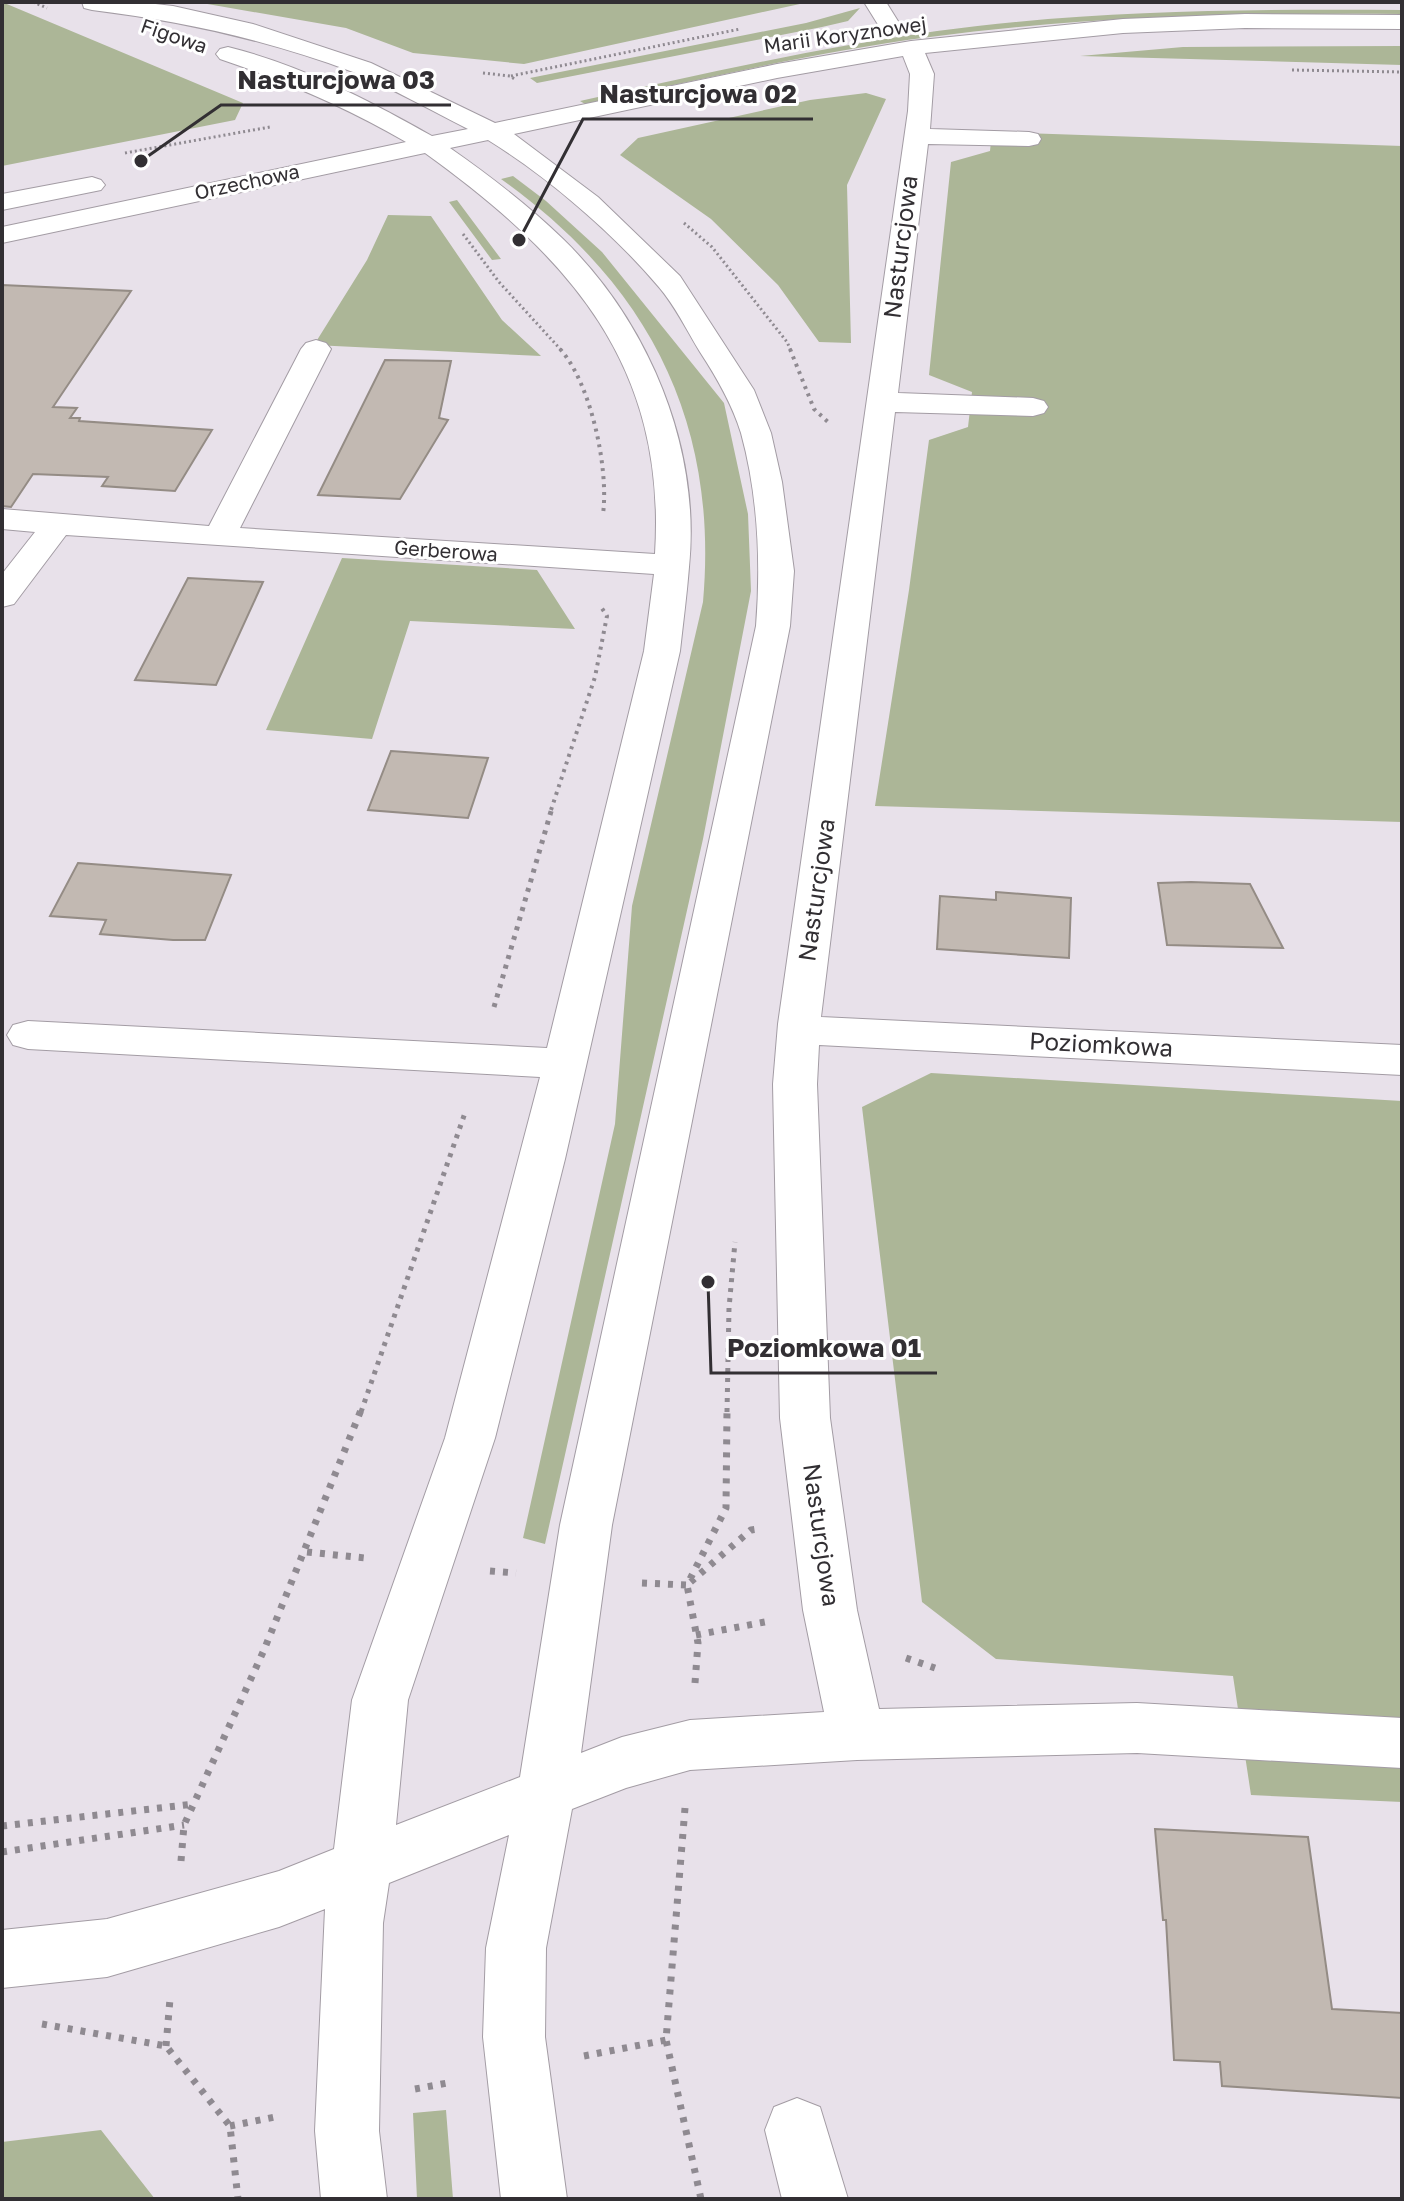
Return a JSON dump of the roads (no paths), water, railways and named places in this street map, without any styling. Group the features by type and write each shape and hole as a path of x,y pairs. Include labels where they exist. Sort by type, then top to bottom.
{"street":[{"name":"Figowa","path":"91,2 161,34"},
{"name":"Figowa","path":"91,2 173,13 245,29 363,68 480,115 589,203 670,282 739,390 756,433 766,482 777,571 773,626 655,1184 577,1579 546,1794 516,1948 514,2037 534,2199"},
{"name":"Nasturcjowa","path":"857,1735 830,1610 805,1418 795,1084 799,1030 922,74 905,32 875,2"},
{"path":"1072,9 1239,3 1402,3"},
{"name":"Marii Koryznowej","path":"859,30 905,32 1245,21 1402,22"},
{"name":"Marii Koryznowej","path":"391,122 480,115 777,71 905,32"},
{"name":"Figowa","path":"202,46 244,58 338,96 391,122 510,204 550,242 601,300 636,356 664,437 673,497 674,565 662,651 564,1064 470,1438 380,1700 353,1923 348,2117 354,2199"},
{"name":"Orzechowa","path":"2,235 425,144 480,115"},
{"path":"348,130 391,122"},
{"path":"916,136 1029,139"},
{"path":"2,202 110,182"},
{"path":"219,537 316,349"},
{"path":"881,402 1033,407"},
{"name":"Gerberowa","path":"2,519 219,537 674,565"},
{"path":"2,597 57,525"},
{"name":"Poziomkowa","path":"799,1030 1402,1060"},
{"path":"28,1035 480,1057 564,1064"},
{"path":"2,1959 107,1948 279,1899 622,1763 690,1745 857,1735 1137,1728 1402,1743"},
{"path":"797,2130 815,2199"}],"place":[{"name":"Nasturcjowa 03","path":"141,161"},
{"name":"Nasturcjowa 02","path":"519,240"},
{"name":"Poziomkowa 01","path":"708,1282"}]}
